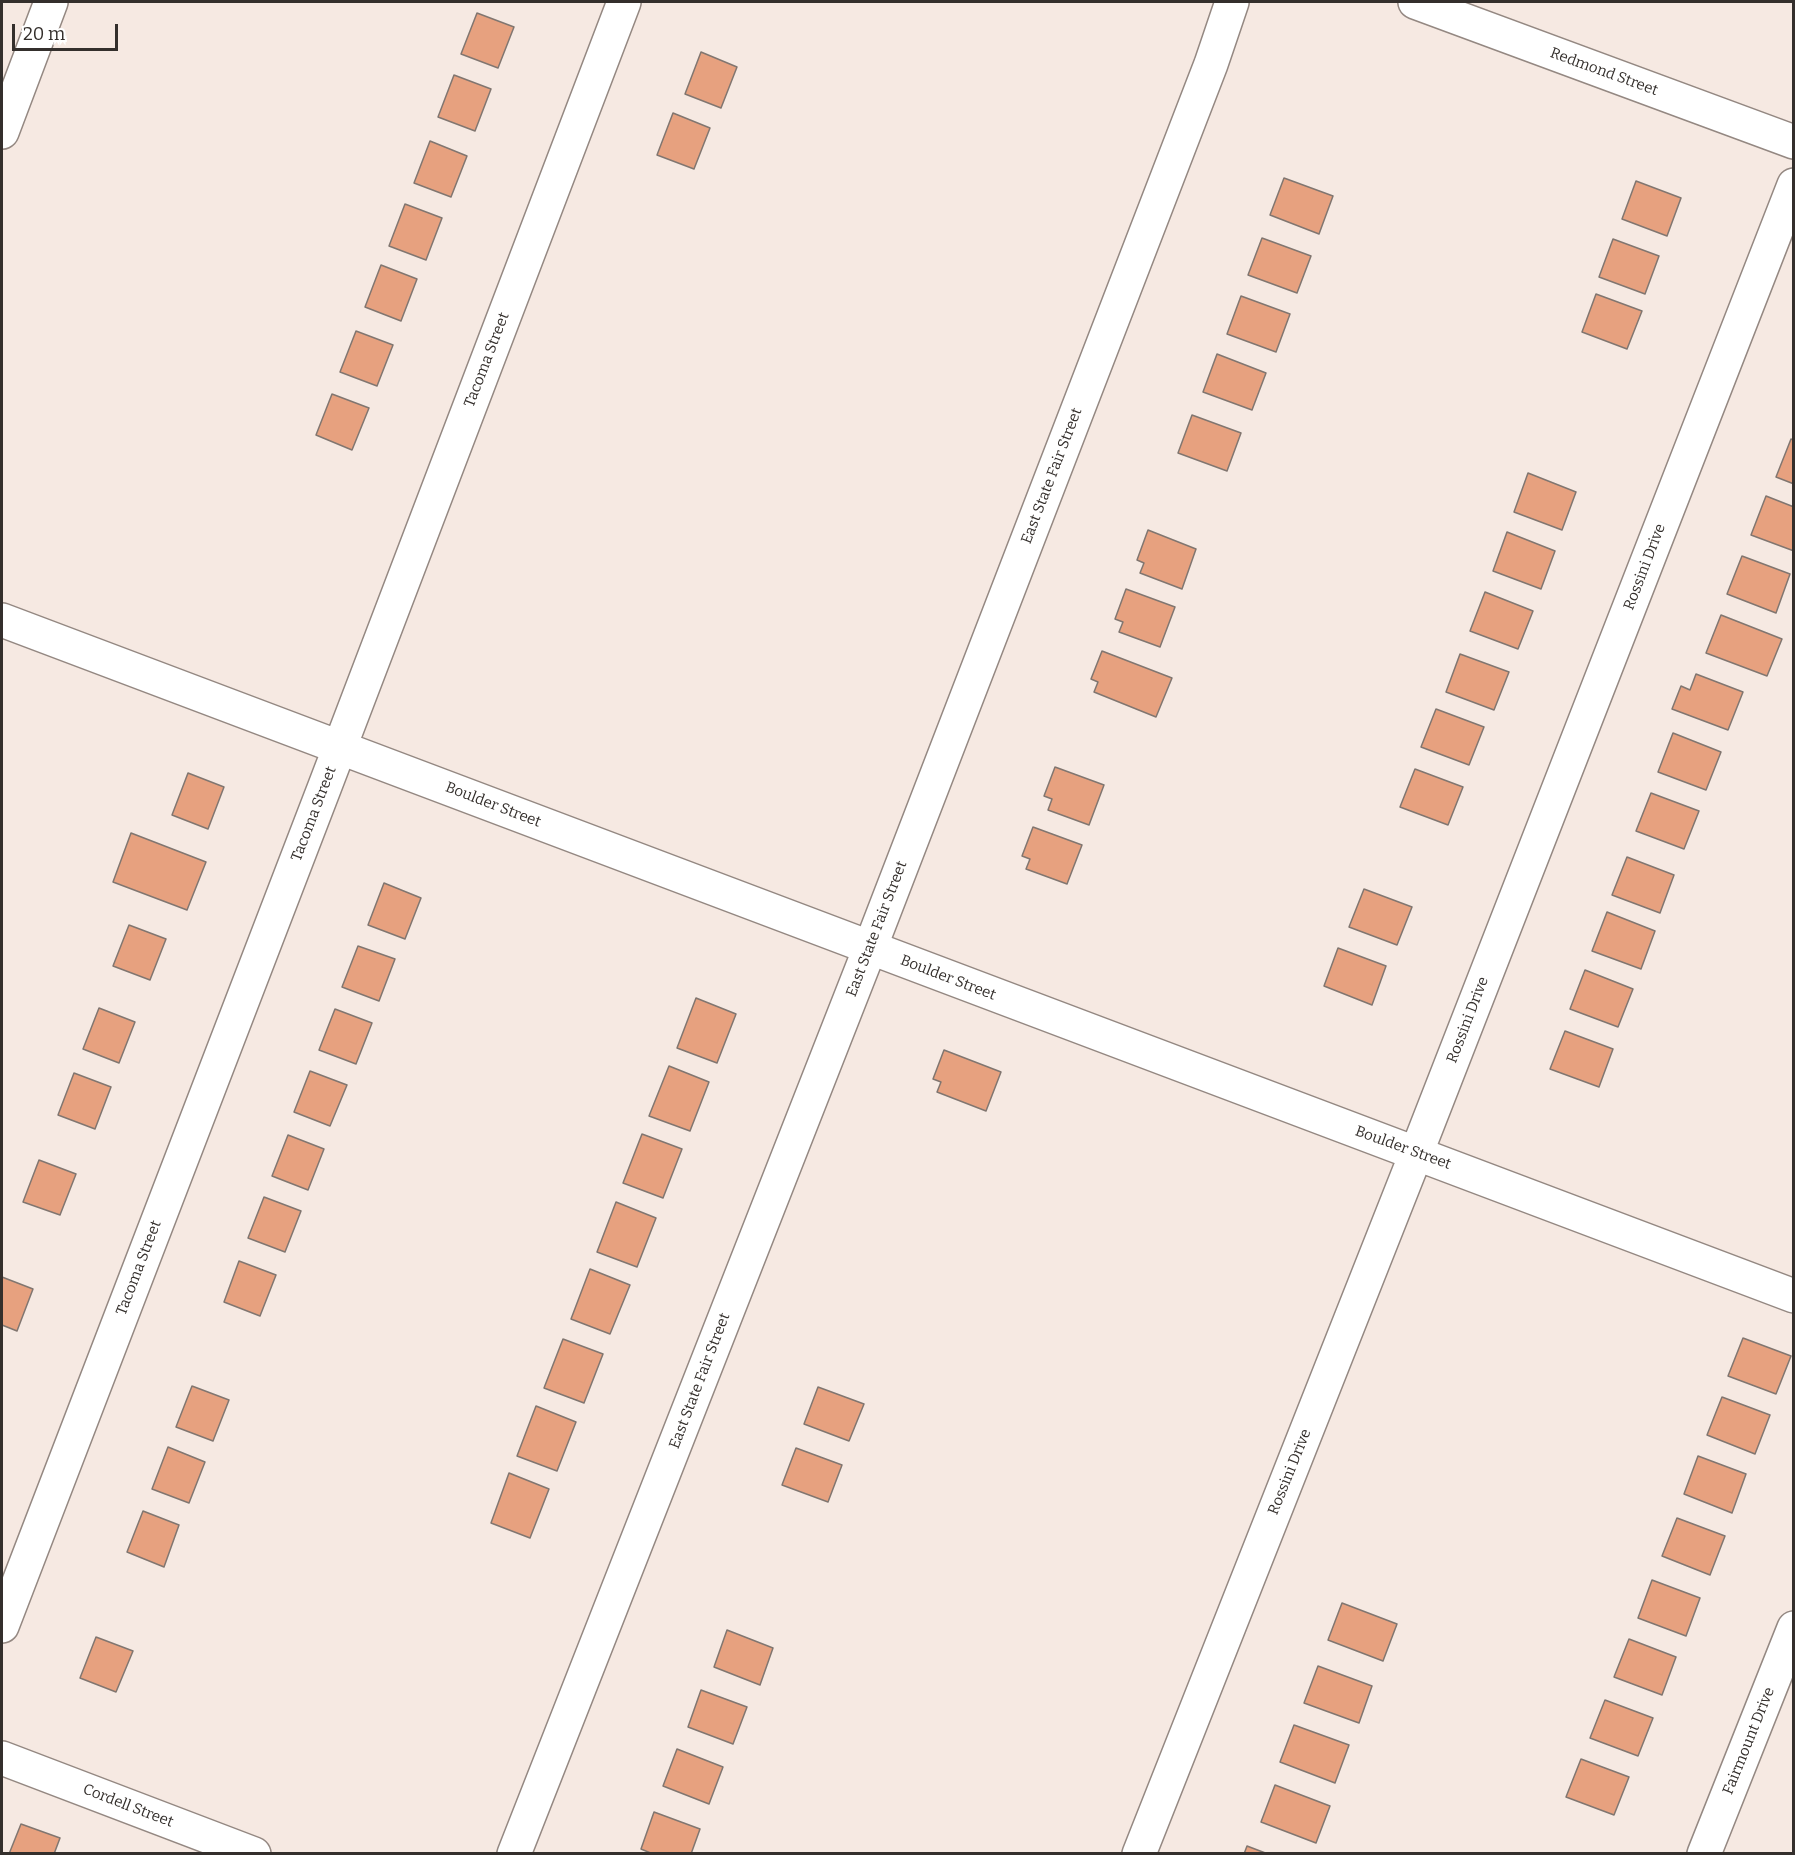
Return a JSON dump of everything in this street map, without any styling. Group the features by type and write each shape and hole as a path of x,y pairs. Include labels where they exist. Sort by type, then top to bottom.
{"street":[{"path":"2,132 51,2"},
{"name":"Tacoma Street","path":"2,1626 624,2"},
{"name":"East State Fair Street","path":"514,1854 870,948 1211,64 1232,2"},
{"name":"Redmond Street","path":"1415,2 1794,142"},
{"name":"Rossini Drive","path":"1139,1854 1416,1154 1794,185"},
{"name":"Boulder Street","path":"2,620 1794,1296"},
{"name":"Fairmount Drive","path":"1704,1854 1794,1628"},
{"name":"Cordell Street","path":"2,1758 254,1854"}],"building":[{"path":"477,13 514,27 498,68 461,54"},
{"path":"701,52 737,67 721,108 685,94"},
{"path":"454,75 491,89 475,131 438,117"},
{"path":"673,113 710,128 694,169 657,155"},
{"path":"430,141 467,156 451,197 414,183"},
{"path":"1284,178 1333,196 1319,234 1270,215"},
{"path":"1636,181 1681,198 1667,236 1622,219"},
{"path":"405,204 442,218 426,260 389,246"},
{"path":"1262,238 1311,256 1297,293 1248,275"},
{"path":"1613,239 1659,256 1645,294 1599,277"},
{"path":"381,265 417,279 401,321 365,307"},
{"path":"1596,294 1642,311 1627,349 1582,332"},
{"path":"1241,296 1290,314 1276,352 1227,334"},
{"path":"356,331 393,345 377,386 340,372"},
{"path":"1217,354 1266,373 1252,410 1203,392"},
{"path":"332,394 369,408 352,450 316,435"},
{"path":"1192,415 1241,433 1227,471 1178,453"},
{"path":"1791,439 1794,440 1794,484 1776,477"},
{"path":"1528,473 1576,492 1562,530 1514,512"},
{"path":"1766,496 1794,507 1794,551 1751,535"},
{"path":"1148,530 1196,549 1182,589 1140,573 1144,563 1137,560"},
{"path":"1507,532 1555,551 1541,589 1493,571"},
{"path":"1742,556 1790,574 1776,613 1727,594"},
{"path":"1126,589 1175,607 1160,647 1119,632 1123,622 1115,619"},
{"path":"1485,592 1533,611 1518,649 1470,631"},
{"path":"1721,615 1782,639 1767,676 1706,653"},
{"path":"1102,651 1172,678 1156,717 1094,692 1098,682 1091,679"},
{"path":"1460,654 1509,672 1494,710 1446,692"},
{"path":"1696,674 1743,692 1728,730 1672,709 1681,686 1690,690"},
{"path":"1436,709 1484,727 1469,765 1421,747"},
{"path":"1673,733 1721,752 1706,790 1658,772"},
{"path":"1055,767 1104,785 1089,825 1048,810 1052,799 1044,796"},
{"path":"1415,769 1463,787 1448,825 1400,807"},
{"path":"188,773 224,787 208,829 172,815"},
{"path":"1651,793 1699,811 1684,849 1636,831"},
{"path":"1033,827 1082,845 1067,884 1026,869 1030,859 1022,856"},
{"path":"131,833 206,862 187,910 113,882"},
{"path":"1627,857 1674,875 1660,913 1612,895"},
{"path":"384,883 421,898 405,939 368,925"},
{"path":"1364,889 1412,907 1397,945 1349,927"},
{"path":"1607,912 1655,931 1641,969 1592,951"},
{"path":"129,925 166,939 150,980 113,966"},
{"path":"358,946 395,959 379,1001 342,987"},
{"path":"1338,948 1386,966 1372,1005 1324,986"},
{"path":"1585,970 1633,989 1618,1027 1570,1009"},
{"path":"696,998 736,1014 717,1063 677,1048"},
{"path":"99,1008 135,1022 119,1063 83,1049"},
{"path":"335,1009 372,1023 356,1064 319,1050"},
{"path":"1565,1031 1613,1049 1599,1087 1550,1069"},
{"path":"944,1050 1001,1072 986,1111 937,1092 941,1082 933,1079"},
{"path":"669,1066 709,1082 690,1131 649,1116"},
{"path":"310,1071 347,1085 330,1126 294,1112"},
{"path":"74,1073 111,1087 95,1129 58,1115"},
{"path":"642,1134 682,1149 663,1198 623,1183"},
{"path":"288,1135 324,1149 308,1190 272,1176"},
{"path":"39,1160 76,1174 60,1215 23,1202"},
{"path":"264,1197 301,1211 285,1252 248,1238"},
{"path":"616,1202 656,1218 637,1267 597,1252"},
{"path":"239,1261 276,1275 260,1316 224,1302"},
{"path":"590,1269 630,1285 610,1334 571,1319"},
{"path":"2,1277 33,1289 17,1331 2,1325"},
{"path":"1743,1338 1791,1356 1776,1394 1728,1376"},
{"path":"563,1339 603,1354 584,1403 544,1388"},
{"path":"192,1386 229,1400 213,1441 176,1427"},
{"path":"818,1387 864,1404 849,1441 804,1424"},
{"path":"1722,1397 1770,1415 1755,1454 1707,1435"},
{"path":"536,1406 576,1422 557,1471 517,1456"},
{"path":"168,1447 205,1462 189,1503 152,1489"},
{"path":"796,1448 842,1465 828,1502 782,1485"},
{"path":"1698,1456 1746,1474 1732,1513 1684,1494"},
{"path":"509,1473 549,1489 530,1538 491,1523"},
{"path":"143,1511 179,1525 164,1567 127,1552"},
{"path":"1677,1518 1725,1536 1710,1575 1662,1556"},
{"path":"1652,1580 1700,1598 1686,1636 1638,1618"},
{"path":"1342,1603 1397,1624 1383,1661 1328,1640"},
{"path":"727,1630 773,1648 760,1685 714,1667"},
{"path":"96,1637 133,1651 116,1692 80,1678"},
{"path":"1629,1639 1676,1657 1662,1695 1614,1677"},
{"path":"1318,1666 1372,1686 1359,1723 1304,1703"},
{"path":"701,1690 747,1707 733,1744 688,1727"},
{"path":"1605,1700 1653,1718 1638,1756 1590,1738"},
{"path":"1294,1725 1349,1745 1335,1783 1280,1762"},
{"path":"677,1749 723,1767 709,1804 663,1786"},
{"path":"1581,1759 1629,1777 1614,1815 1566,1797"},
{"path":"1275,1785 1330,1806 1316,1843 1261,1822"},
{"path":"654,1812 700,1829 691,1854 653,1854 641,1849"},
{"path":"21,1824 60,1838 54,1854 9,1854"},
{"path":"1247,1846 1268,1854 1244,1854"}]}
